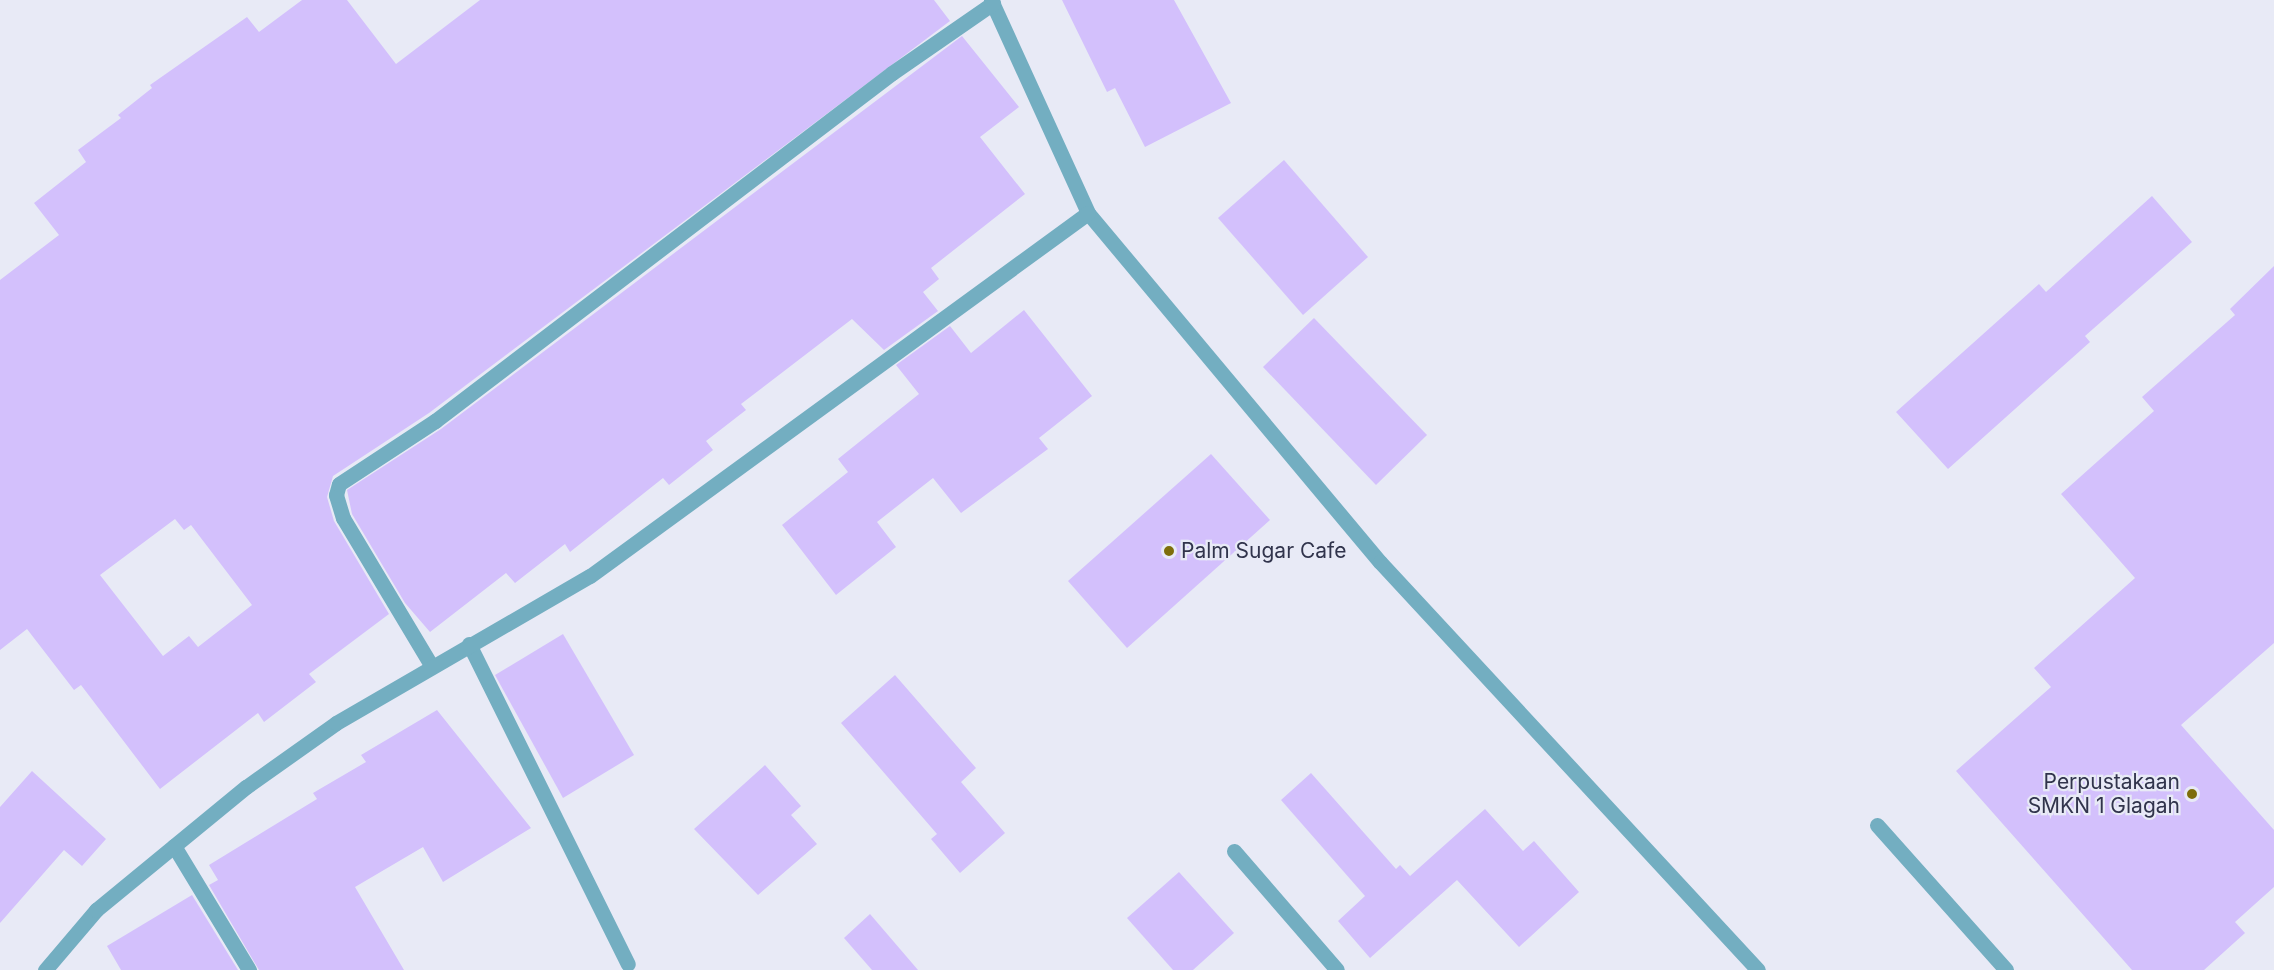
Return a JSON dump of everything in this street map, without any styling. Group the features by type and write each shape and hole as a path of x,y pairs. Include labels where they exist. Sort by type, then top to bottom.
{"street":[{"path":"431,665 343,518 336,495 339,484 435,421 892,73 992,2 1088,213 1380,562 1758,970"},
{"path":"45,970 96,910 174,846 336,723 431,665 590,576 683,512 979,288 1088,213"},
{"path":"469,644 628,964"},
{"path":"1877,825 2006,970"},
{"path":"174,846 249,970"},
{"path":"1234,851 1337,970"}],"building":[{"path":"302,0 347,0 396,64 480,0 934,0 950,21 429,413 333,476 327,497 334,521 389,614 309,674 316,682 264,722 258,713 160,789 81,685 74,690 27,629 0,650 0,280 59,235 34,203 86,162 78,150 121,118 118,115 152,88 150,85 247,17 259,32","holes":["175,519 184,530 191,525 252,605 198,647 189,636 163,656 100,575"]},
{"path":"1062,0 1174,0 1231,103 1145,147 1115,88 1107,92"},
{"path":"962,36 1019,107 980,137 1025,194 931,268 939,279 923,292 938,311 884,350 852,319 741,404 746,410 706,441 713,450 669,485 663,478 570,552 565,544 515,583 506,573 430,632 405,603 352,514 347,490 441,429"},
{"path":"1284,160 1368,257 1303,315 1218,218"},
{"path":"2152,196 2192,242 2085,336 2090,342 1948,469 1896,412 2039,284 2046,292"},
{"path":"2274,266 2274,643 2181,725 2274,830 2274,887 2235,922 2245,933 2204,970 2132,970 1956,771 2051,687 2034,668 2135,578 2061,494 2154,411 2142,397 2235,315 2230,309"},
{"path":"1024,310 1092,396 1039,438 1048,449 961,513 933,478 877,522 896,547 836,595 782,525 848,472 838,459 919,394 896,365 950,326 971,353"},
{"path":"1314,318 1427,435 1376,485 1263,367"},
{"name":"Palm Sugar Cafe","path":"1211,454 1270,520 1127,648 1068,581"},
{"path":"563,634 634,755 563,798 495,675"},
{"path":"895,675 976,768 961,782 1005,833 960,873 931,839 937,834 841,723"},
{"path":"437,710 531,828 443,882 423,847 355,887 404,970 259,970 209,885 218,880 209,865 317,799 313,793 366,762 361,755"},
{"path":"765,765 801,806 791,815 817,844 758,895 694,829"},
{"path":"32,771 106,839 82,866 64,850 0,923 0,807"},
{"path":"1311,773 1396,869 1400,865 1410,876 1485,809 1523,851 1534,841 1579,892 1519,947 1457,880 1370,958 1338,921 1365,896 1281,800"},
{"path":"1179,872 1234,933 1193,970 1173,970 1127,918"},
{"path":"192,895 238,970 121,970 107,946"},
{"path":"870,914 918,970 872,970 844,938"}],"place":[{"name":"Palm Sugar Cafe","path":"1169,551"},
{"name":"Perpustakaan SMKN 1 Glagah","path":"2192,794"}]}
